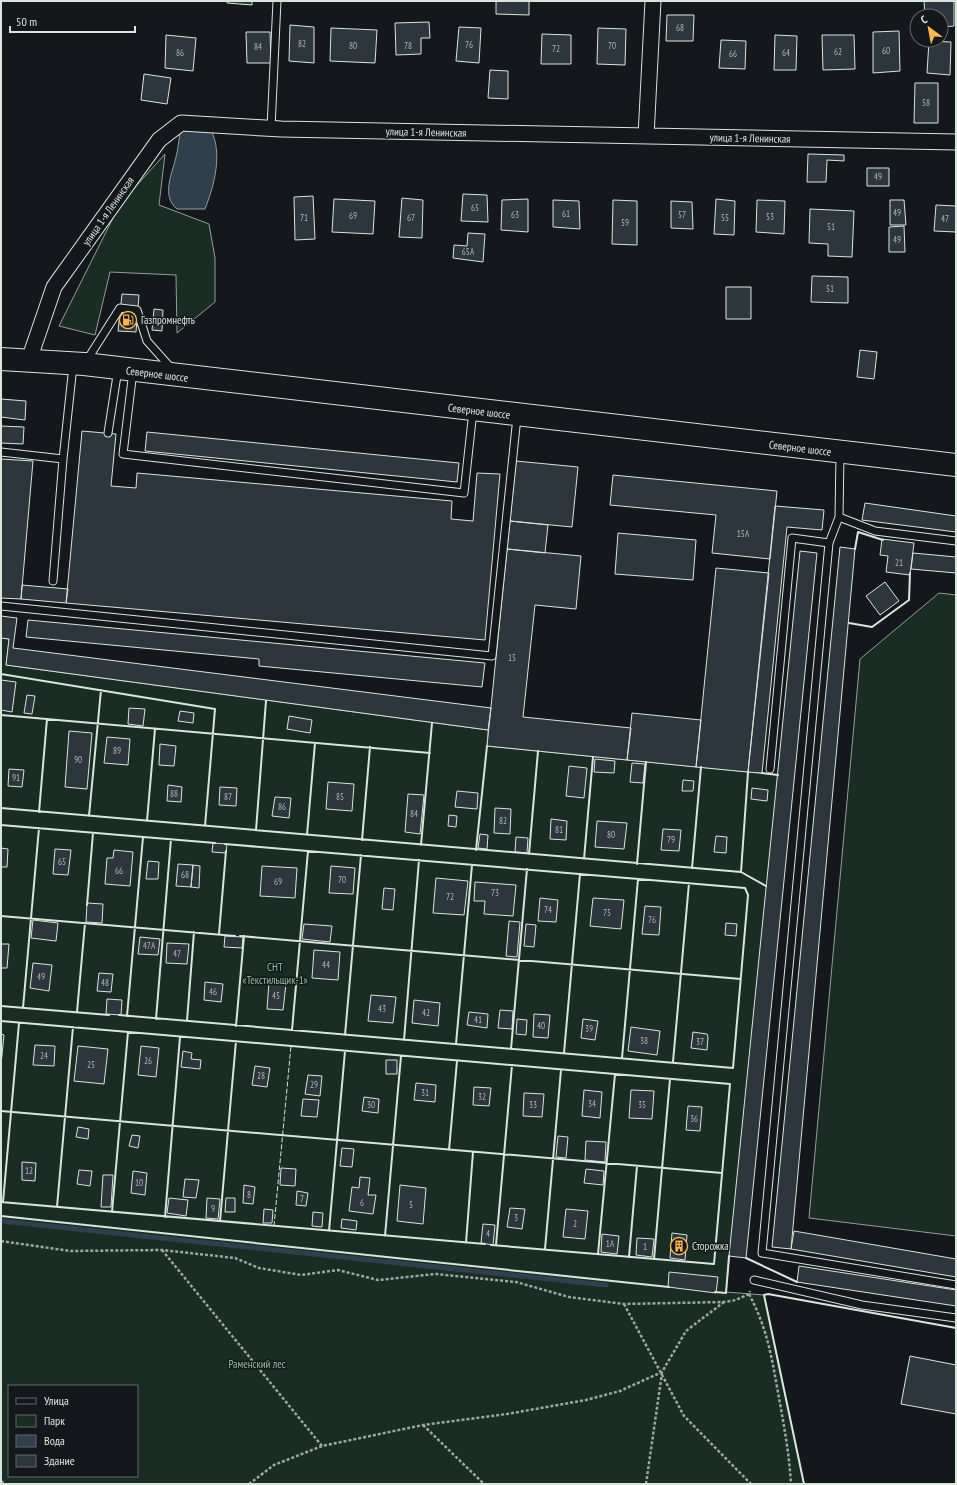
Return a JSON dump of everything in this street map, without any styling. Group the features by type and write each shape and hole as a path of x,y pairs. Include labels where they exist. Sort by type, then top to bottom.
{"main road":[{"name":"Северное шоссе","path":"1,359 79,364 956,465"}],"street":[{"path":"646,136 653,1"},
{"name":"улица 1-я Ленинская","path":"29,360 54,287 159,140 181,123 271,128 956,142"}],"lane":[{"path":"271,128 277,1"},
{"path":"53,580 63,459 79,364 120,308 137,310 147,341 179,376"},
{"path":"125,370 123,454 464,493 474,410"},
{"path":"108,433 125,370"},
{"path":"1,606 492,656 517,415"},
{"path":"1,452 63,459"},
{"path":"840,452 839,517 829,543 762,1253 956,1285"},
{"path":"839,517 875,531 956,541"},
{"path":"770,769 792,538 829,543"},
{"path":"754,1280 862,1305 956,1318"}],"path":[{"path":"1,1241 70,1250 162,1250 235,1258 259,1268 301,1275 338,1270 378,1280 436,1274 516,1282 569,1298 624,1304 724,1302 736,1300 749,1294 760,1315 768,1342 788,1446 791,1484"},
{"path":"162,1250 322,1446"},
{"path":"646,1484 662,1372 686,1331 724,1302"},
{"path":"624,1304 662,1372 684,1416 751,1484"},
{"path":"250,1484 274,1465 322,1446 423,1425 507,1414 586,1400 620,1391 662,1372"},
{"path":"423,1425 484,1484"},
{"path":"1,1481 5,1484"}],"green space":[{"path":"165,154 159,205 209,224 215,258 215,302 177,333 176,275 110,272 95,335 59,326 120,204"},
{"path":"939,593 956,595 956,1236 809,1218 860,659"},
{"name":"СНТ «Текстильщик-1»","path":"1,638 9,639 6,665 488,730 487,746 778,775 726,1292 764,1295 804,1484 1,1484"}],"water":[{"path":"188,130 211,130 215,139 217,159 216,170 205,209 177,209 172,204 170,198 170,177 177,154 180,132"}],"building":[{"path":"227,1 252,1 252,5 227,3"},
{"path":"496,1 529,1 529,15 496,14"},
{"path":"924,1 954,1 954,26 949,26 949,8 924,8"},
{"path":"667,15 694,15 693,41 666,41"},
{"path":"429,22 430,38 421,38 421,54 396,55 395,23"},
{"path":"290,25 314,27 314,63 289,61"},
{"path":"459,27 481,28 479,63 456,61"},
{"path":"331,28 377,30 375,63 330,61"},
{"path":"598,28 626,29 625,65 597,64"},
{"path":"899,31 900,71 873,73 873,32"},
{"path":"246,32 270,32 271,63 247,63"},
{"path":"542,34 571,35 571,64 541,64"},
{"path":"166,35 196,38 193,71 165,68"},
{"path":"775,35 797,36 796,70 774,70"},
{"path":"822,35 854,35 855,69 823,70"},
{"path":"721,40 746,41 745,69 719,68"},
{"path":"949,42 951,42 950,75 927,73 929,48 949,48"},
{"path":"490,70 508,71 508,99 488,98"},
{"path":"144,74 171,78 167,104 141,100"},
{"path":"915,83 938,83 938,123 914,123"},
{"path":"808,154 844,155 844,161 827,160 826,182 807,182"},
{"path":"867,168 889,168 889,186 867,186"},
{"path":"463,194 487,195 488,222 461,221"},
{"path":"313,196 315,239 295,240 294,197"},
{"path":"402,198 423,200 422,238 399,237"},
{"path":"334,199 375,201 373,234 332,232"},
{"path":"528,199 528,232 501,230 502,200"},
{"path":"716,199 735,201 734,235 714,234"},
{"path":"553,200 579,201 580,229 553,227"},
{"path":"613,200 637,201 637,245 612,244"},
{"path":"757,200 785,201 784,234 756,232"},
{"path":"890,200 904,200 906,225 890,225"},
{"path":"671,201 692,202 693,229 671,228"},
{"path":"936,205 956,206 956,232 934,231"},
{"path":"810,209 854,211 852,257 828,256 828,244 809,243"},
{"path":"904,226 905,252 889,252 889,227"},
{"path":"468,233 485,234 483,262 453,258 454,245 467,246"},
{"path":"812,276 848,277 848,303 811,302"},
{"path":"726,287 751,287 751,319 726,319"},
{"name":"Газпромнефть","path":"122,294 139,295 136,332 118,331"},
{"path":"154,309 163,310 162,331 152,330"},
{"path":"860,350 877,352 874,379 857,377"},
{"path":"1,399 26,401 25,420 1,417"},
{"path":"1,426 24,427 23,444 1,443"},
{"path":"82,431 116,434 111,486 136,488 137,473 452,501 451,519 473,521 477,473 500,474 485,640 66,603"},
{"path":"147,432 459,463 457,482 145,451"},
{"path":"1,459 33,461 21,599 1,598"},
{"path":"516,461 578,467 572,527 510,521"},
{"path":"613,475 777,491 770,559 712,553 716,515 610,505"},
{"path":"865,503 956,516 956,532 862,520"},
{"path":"775,506 824,510 822,530 787,527 762,773 748,772"},
{"path":"510,521 548,525 545,553 507,549"},
{"path":"618,533 696,540 693,580 615,574"},
{"path":"882,539 914,543 910,575 886,572 888,556 880,555"},
{"path":"840,547 855,549 791,1249 772,1247"},
{"path":"507,549 581,556 576,609 535,605 523,717 631,728 627,760 487,746"},
{"path":"800,551 817,553 746,1258 729,1256"},
{"path":"913,553 956,557 956,573 911,569"},
{"path":"716,568 769,573 748,772 696,767"},
{"path":"885,582 899,601 880,615 866,596"},
{"path":"22,585 68,589 66,603 21,599"},
{"path":"1,616 17,618 13,648 491,708 488,730 6,665 9,639 1,638"},
{"path":"28,620 485,663 482,687 259,666 259,659 26,637"},
{"path":"1,680 16,682 12,712 1,710"},
{"path":"27,695 35,696 32,714 24,713"},
{"path":"129,708 145,709 143,726 128,724"},
{"path":"180,711 194,713 193,723 178,721"},
{"path":"632,713 701,720 696,767 627,760"},
{"path":"289,716 312,720 310,733 287,729"},
{"path":"69,731 92,733 87,789 65,787"},
{"path":"107,737 130,739 128,765 104,763"},
{"path":"160,744 176,746 174,766 159,765"},
{"path":"595,759 615,761 614,773 594,772"},
{"path":"632,763 645,764 643,783 630,782"},
{"path":"569,766 587,768 584,798 566,796"},
{"path":"9,769 24,770 22,787 8,786"},
{"path":"683,780 694,781 693,791 682,791"},
{"path":"328,782 354,784 352,811 326,809"},
{"path":"168,785 182,787 181,802 167,801"},
{"path":"220,787 237,788 236,806 219,805"},
{"path":"752,788 768,790 767,801 751,799"},
{"path":"457,791 478,793 477,809 455,807"},
{"path":"408,794 424,795 420,834 405,832"},
{"path":"275,797 291,798 289,818 272,816"},
{"path":"495,808 511,809 510,834 494,833"},
{"path":"449,815 457,816 456,827 448,826"},
{"path":"551,819 567,821 566,840 550,839"},
{"path":"597,821 627,823 624,849 595,847"},
{"path":"663,829 681,830 679,851 661,850"},
{"path":"480,834 488,835 487,849 478,848"},
{"path":"716,836 727,837 726,853 714,852"},
{"path":"516,837 528,838 527,853 515,852"},
{"path":"213,843 227,844 226,853 212,852"},
{"path":"1,848 8,849 7,867 1,867"},
{"path":"55,849 71,850 68,875 53,874"},
{"path":"114,850 133,852 130,886 105,884 107,858 113,858"},
{"path":"148,861 159,862 158,879 146,879"},
{"path":"178,864 193,865 191,887 176,886"},
{"path":"193,865 200,866 199,888 191,887"},
{"path":"262,866 297,868 295,898 260,896"},
{"path":"331,866 355,868 353,894 329,893"},
{"path":"436,878 468,881 464,915 433,913"},
{"path":"475,882 516,885 513,916 484,914 485,901 474,901"},
{"path":"384,888 395,889 393,910 382,909"},
{"path":"540,898 558,900 556,922 538,921"},
{"path":"593,898 624,900 621,929 590,926"},
{"path":"87,903 103,904 102,923 86,922"},
{"path":"645,906 661,907 659,935 642,934"},
{"path":"33,920 58,923 56,941 31,938"},
{"path":"509,921 520,922 517,957 506,956"},
{"path":"726,923 737,924 736,936 725,935"},
{"path":"304,924 332,926 330,942 302,939"},
{"path":"526,924 536,925 534,947 524,946"},
{"path":"225,936 243,937 242,948 224,947"},
{"path":"140,937 160,939 158,955 138,954"},
{"path":"167,943 189,944 187,964 166,963"},
{"path":"1,944 9,944 7,968 1,968"},
{"path":"314,950 340,952 338,980 312,978"},
{"path":"33,963 52,965 49,991 30,988"},
{"path":"99,973 113,974 111,992 97,991"},
{"path":"205,982 223,984 221,1002 204,1000"},
{"path":"269,982 286,984 283,1010 267,1009"},
{"path":"371,995 396,997 393,1023 368,1021"},
{"path":"107,999 122,1000 121,1015 106,1014"},
{"path":"414,1000 440,1003 438,1026 412,1023"},
{"path":"500,1010 513,1011 512,1029 498,1028"},
{"path":"469,1012 488,1014 487,1028 467,1025"},
{"path":"534,1014 550,1015 548,1038 533,1037"},
{"path":"517,1019 527,1020 526,1035 516,1034"},
{"path":"583,1019 598,1021 595,1040 581,1038"},
{"path":"631,1027 660,1031 657,1055 628,1051"},
{"path":"693,1032 707,1034 707,1050 691,1048"},
{"path":"1,1034 4,1035 1,1065"},
{"path":"35,1045 55,1046 54,1066 33,1065"},
{"path":"78,1046 108,1049 104,1084 74,1081"},
{"path":"141,1046 159,1048 156,1077 138,1075"},
{"path":"183,1051 192,1053 191,1059 201,1060 200,1069 181,1067"},
{"path":"386,1060 397,1060 397,1074 386,1074"},
{"path":"255,1066 270,1068 267,1087 252,1085"},
{"path":"308,1075 322,1076 320,1096 305,1094"},
{"path":"416,1083 436,1085 435,1102 414,1100"},
{"path":"474,1087 491,1088 489,1106 473,1105"},
{"path":"584,1090 602,1092 600,1118 582,1116"},
{"path":"631,1090 654,1091 652,1119 629,1118"},
{"path":"524,1093 544,1094 542,1117 523,1116"},
{"path":"364,1097 379,1099 378,1113 362,1111"},
{"path":"303,1099 319,1100 317,1117 301,1116"},
{"path":"688,1106 702,1107 700,1131 686,1130"},
{"path":"78,1127 89,1129 88,1139 76,1137"},
{"path":"132,1135 140,1136 138,1148 129,1146"},
{"path":"558,1136 568,1137 566,1158 556,1157"},
{"path":"586,1141 606,1142 605,1162 585,1160"},
{"path":"342,1148 354,1149 352,1167 340,1166"},
{"path":"22,1162 36,1163 35,1181 22,1180"},
{"path":"281,1168 296,1169 295,1186 280,1185"},
{"path":"586,1169 604,1171 603,1185 584,1183"},
{"path":"79,1170 92,1171 90,1186 77,1184"},
{"path":"133,1171 147,1173 145,1195 131,1193"},
{"path":"103,1175 113,1175 111,1207 101,1207"},
{"path":"360,1177 370,1178 368,1195 376,1195 373,1214 349,1211 352,1187 359,1188"},
{"path":"185,1179 199,1180 196,1198 183,1197"},
{"path":"244,1185 255,1187 253,1204 243,1203"},
{"path":"400,1185 426,1188 423,1224 397,1221"},
{"path":"297,1191 308,1193 306,1206 296,1205"},
{"path":"169,1198 188,1200 186,1216 167,1213"},
{"path":"207,1198 220,1199 218,1219 206,1218"},
{"path":"226,1198 235,1198 235,1212 225,1212"},
{"path":"510,1208 525,1209 522,1229 507,1227"},
{"path":"264,1209 273,1210 272,1223 263,1223"},
{"path":"566,1209 588,1211 585,1239 563,1237"},
{"path":"313,1212 323,1213 322,1227 312,1226"},
{"path":"342,1219 357,1221 356,1230 341,1228"},
{"path":"483,1224 495,1225 493,1245 481,1243"},
{"path":"794,1231 956,1259 956,1277 791,1249"},
{"name":"Сторожка","path":"672,1233 687,1235 685,1260 670,1258"},
{"path":"602,1234 619,1236 617,1254 601,1252"},
{"path":"637,1238 654,1239 652,1257 636,1255"},
{"path":"799,1266 956,1290 956,1306 797,1282"},
{"path":"669,1272 718,1277 716,1293 668,1287"},
{"path":"910,1356 956,1365 956,1414 901,1404"}],"waterway":[{"path":"1,1221 606,1285"}],"fence":[{"path":"274,1226 291,1046"}],"wall":[{"path":"855,549 858,532 883,540"},
{"path":"849,623 872,627 909,600 910,573"},
{"path":"1,674 215,709 205,826"},
{"path":"89,816 101,690"},
{"path":"256,830 266,701"},
{"path":"1,715 430,753"},
{"path":"39,812 47,719"},
{"path":"421,845 432,723"},
{"path":"147,821 155,729"},
{"path":"307,835 315,743"},
{"path":"476,850 487,746"},
{"path":"362,840 370,747"},
{"path":"529,854 538,751"},
{"path":"584,859 593,757"},
{"path":"637,864 646,762"},
{"path":"692,868 701,767"},
{"path":"741,872 748,772"},
{"path":"762,773 778,775"},
{"path":"1,808 741,872 766,886"},
{"path":"1,825 215,843"},
{"path":"23,1008 39,828"},
{"path":"87,905 93,833"},
{"path":"127,1016 143,837"},
{"path":"156,1019 171,839"},
{"path":"119,1015 733,1068 748,895 745,888 225,844"},
{"path":"219,934 226,851"},
{"path":"292,1030 308,851"},
{"path":"345,1035 361,855"},
{"path":"404,1040 419,860"},
{"path":"456,1044 472,865"},
{"path":"511,1049 527,869"},
{"path":"564,1053 580,874"},
{"path":"622,1058 638,879"},
{"path":"673,1062 689,883"},
{"path":"1,916 235,936"},
{"path":"77,1012 85,923"},
{"path":"187,1021 194,932"},
{"path":"240,936 741,979"},
{"path":"236,1026 244,936"},
{"path":"1,1006 109,1015"},
{"path":"1,1021 730,1084 714,1264 491,1245"},
{"path":"3,1202 19,1023"},
{"path":"57,1207 73,1027"},
{"path":"112,1212 128,1032"},
{"path":"165,1217 180,1037"},
{"path":"220,1221 236,1041"},
{"path":"329,1231 345,1051"},
{"path":"385,1236 401,1056"},
{"path":"449,1150 457,1061"},
{"path":"496,1245 512,1065"},
{"path":"545,1249 561,1070"},
{"path":"598,1254 615,1074"},
{"path":"654,1259 670,1079"},
{"path":"1,1111 722,1173"},
{"path":"466,1243 473,1152"},
{"path":"629,1257 637,1166"},
{"path":"1,1202 485,1244"},
{"path":"1,1216 669,1287"},
{"path":"715,1292 726,1293 729,1256"},
{"path":"746,1258 797,1282"},
{"path":"804,1484 764,1295 768,1294 956,1328"}],"place":[{"name":"Газпромнефть","path":"128,320"},
{"name":"Сторожка","path":"679,1246"}],"park label":[{"name":"Раменский лес","path":"257,1364"}]}
